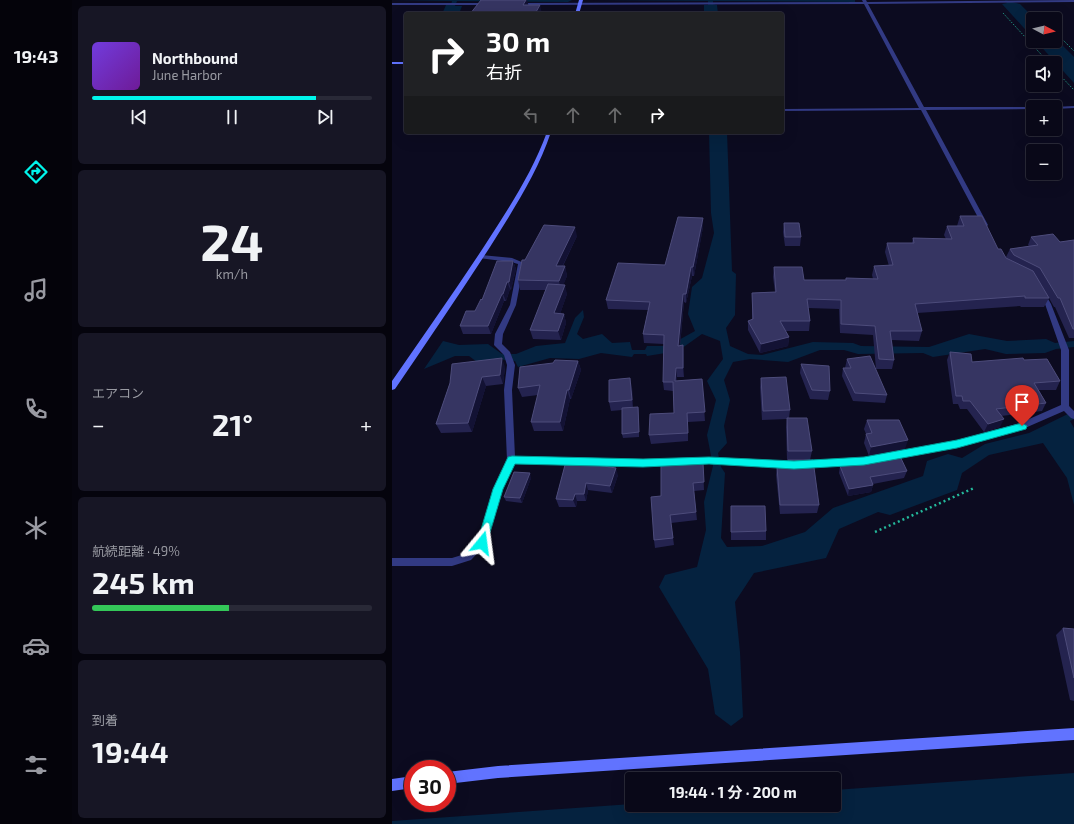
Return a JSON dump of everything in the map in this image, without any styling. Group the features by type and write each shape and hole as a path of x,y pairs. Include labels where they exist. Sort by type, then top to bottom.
{"street":[{"path":"865,1 922,110 990,234"},
{"path":"511,4 580,2 715,3 1074,1"},
{"path":"578,12 580,2"},
{"path":"392,4 488,4"},
{"path":"392,63 404,63"},
{"path":"1062,108 1074,107"},
{"path":"784,110 1026,108"},
{"path":"392,387 481,257 524,188 541,157 548,134"},
{"path":"392,562 452,562 468,557 482,543 498,489 512,460 508,390 509,358 498,345 499,334 513,305 521,263 512,260 481,257"},
{"path":"512,460 643,463 709,460 794,465 864,461 957,444 1069,411 1065,350 1048,304 1037,285"},
{"path":"456,777 498,772 1074,734"},
{"path":"392,785 404,783"}],"path":[{"path":"993,2 1043,56"},
{"path":"1062,39 1074,50"},
{"path":"1062,77 1074,90"},
{"path":"875,532 974,488"}],"water":[{"path":"392,0 572,0 568,2 457,1 455,6 462,6 460,12 443,12 446,5 451,5 452,1"},
{"path":"592,0 855,0 855,2 713,1 713,4 717,5 718,12 704,12 704,5 708,5 708,1"},
{"path":"1005,0 1020,4 1028,12 1026,12 1026,30 1002,4 1007,3"},
{"path":"1062,45 1074,57 1074,83 1062,70 1062,56 1050,56 1042,48 1062,48"},
{"path":"709,134 727,134 732,271 736,274 735,315 726,328 730,346 748,354 762,355 813,342 853,343 861,346 929,347 969,334 1007,341 1046,339 1055,343 1074,341 1074,347 1056,349 1045,353 1006,354 985,349 933,357 923,353 858,354 844,350 820,350 788,362 750,359 733,362 724,380 730,400 724,426 727,443 718,453 721,467 725,473 721,538 727,547 762,546 805,532 833,508 923,476 927,461 948,454 962,458 985,444 1029,433 1074,411 1074,419 1070,421 1074,428 1074,505 1067,478 1043,443 989,455 962,473 957,490 890,515 878,512 839,529 826,558 754,573 735,602 740,652 743,717 731,726 715,714 708,669 659,587 665,575 697,567 706,530 704,502 713,466 707,435 716,400 707,381 723,359 720,341 702,334 678,351 647,356 646,354 634,354 632,357 601,353 579,359 550,358 518,367 515,361 498,359 477,362 469,356 455,356 424,369 443,341 459,345 488,344 502,354 516,354 536,346 565,343 575,318 583,310 584,317 577,334 583,339 602,334 612,343 630,342 632,350 645,350 647,346 668,346 695,331 688,314 692,287 702,278 714,233 711,213"},
{"path":"1074,773 1074,824 392,824 392,821 625,804 625,812 841,812 841,790"}],"building":[{"path":"481,0 526,0 523,5 540,5 536,12 472,12"},
{"path":"960,216 982,216 998,249 1001,249 1006,258 1033,271 1049,298 1025,298 1025,296 915,304 922,331 890,331 894,360 879,359 875,326 841,324 841,300 807,299 810,321 780,321 789,337 761,344 748,321 753,319 752,293 776,292 774,267 802,267 804,280 846,280 846,278 878,279 874,266 893,265 887,243 914,243 913,238 952,239 947,226 964,226"},
{"path":"678,217 703,218 686,294 683,294 678,346 683,345 683,368 676,368 675,381 702,379 705,412 687,413 688,433 649,435 650,414 674,413 673,382 663,382 664,335 643,334 650,302 606,300 618,263 665,265"},
{"path":"784,223 799,223 801,237 785,237"},
{"path":"544,225 575,227 556,266 565,266 559,281 518,280 522,260 525,260"},
{"path":"1053,234 1060,242 1074,240 1074,329 1060,298 1058,298 1040,268 1014,255 1010,249 1038,245 1031,237"},
{"path":"497,261 513,261 509,282 507,282 488,326 460,326 466,311 475,311 481,299 482,300"},
{"path":"548,284 565,285 554,313 564,314 558,331 530,330"},
{"path":"950,352 971,354 972,362 1023,358 1024,360 1047,359 1060,381 1034,383 1046,403 996,409 1004,419 988,424 970,401 963,401 962,396 956,396"},
{"path":"870,356 887,395 855,393 843,368 851,368 847,359"},
{"path":"502,358 500,375 482,377 468,423 436,424 450,383 452,364"},
{"path":"555,360 578,361 569,390 567,390 560,422 531,422 540,385 518,388 520,367 553,363"},
{"path":"801,364 829,366 830,391 812,390"},
{"path":"786,377 790,410 763,411 761,378"},
{"path":"630,378 632,400 609,402 609,380"},
{"path":"638,407 639,432 622,434 622,408"},
{"path":"787,418 807,418 812,451 788,451"},
{"path":"867,420 899,420 908,440 871,447 866,434 872,433"},
{"path":"898,452 907,471 870,477 873,485 849,489 840,466 876,459 874,457"},
{"path":"788,460 813,460 819,505 780,505 777,467 789,466"},
{"path":"703,463 704,482 693,483 696,512 670,515 673,538 654,540 651,497 661,496 661,465"},
{"path":"565,465 597,465 616,468 610,486 586,483 584,494 575,494 573,500 556,499"},
{"path":"514,472 530,473 520,498 504,497"},
{"path":"731,506 765,506 766,531 731,532"},
{"path":"1063,628 1074,629 1074,678"}],"route":[{"path":"482,543 498,489 512,460 643,463 709,460 794,465 864,461 957,444 1022,426"}]}
